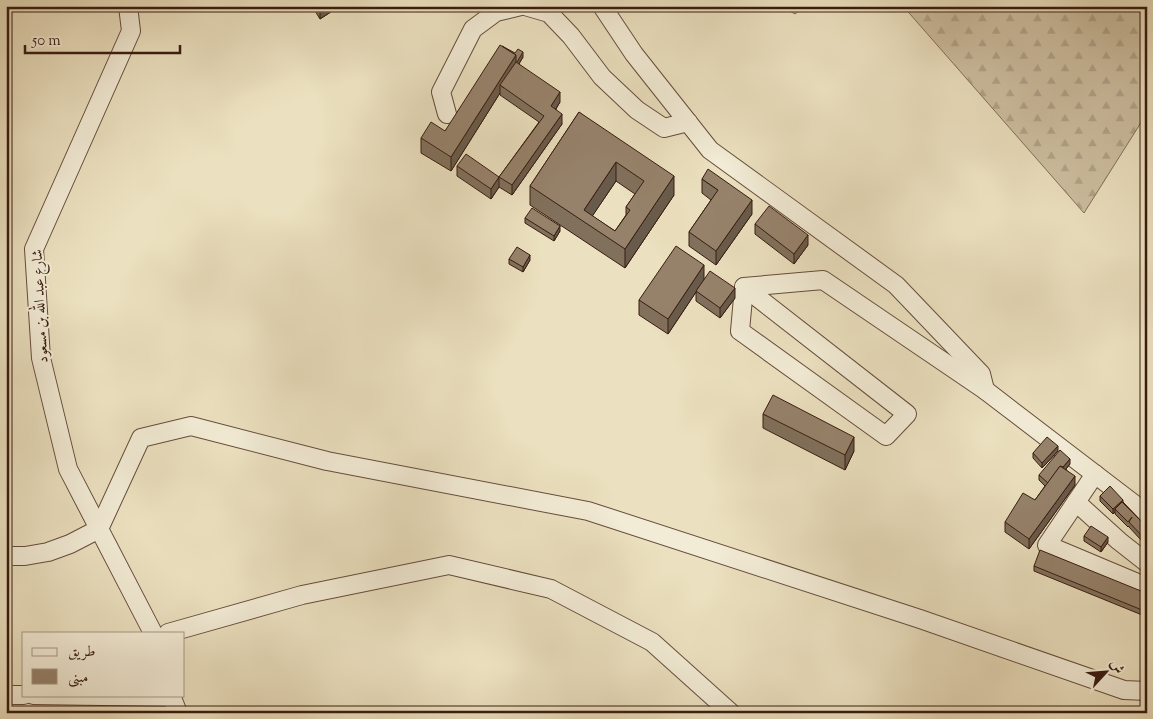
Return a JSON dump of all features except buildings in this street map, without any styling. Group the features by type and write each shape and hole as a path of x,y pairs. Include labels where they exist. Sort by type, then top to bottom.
{"street":[{"name":"شارع عبد الله بن مسعود","path":"128,6 131,31 34,249 42,358 68,469 152,632"},
{"path":"447,114 441,92 473,29 496,12 520,6"},
{"path":"525,6 549,13 572,36 602,77 637,110 664,128 688,122"},
{"path":"602,6 634,54 710,150 896,285 981,374 985,390"},
{"path":"744,287 823,280 985,390 1147,514"},
{"path":"744,287 906,414 886,436 740,331 744,287"},
{"path":"6,556 25,556 48,552 70,544 99,529 141,438 191,426 327,461 588,511 920,619 1124,690 1147,691"},
{"path":"1095,474 1047,545 1147,588"},
{"path":"1076,502 1147,563"},
{"path":"172,632 302,595 449,565 551,589 560,593 652,642 731,713"},
{"path":"6,695 22,695"},
{"path":"53,696 173,702"}],"green space":[{"path":"781,6 805,6 795,14"},
{"path":"903,6 1134,6 1147,20 1147,113 1084,213"}]}
